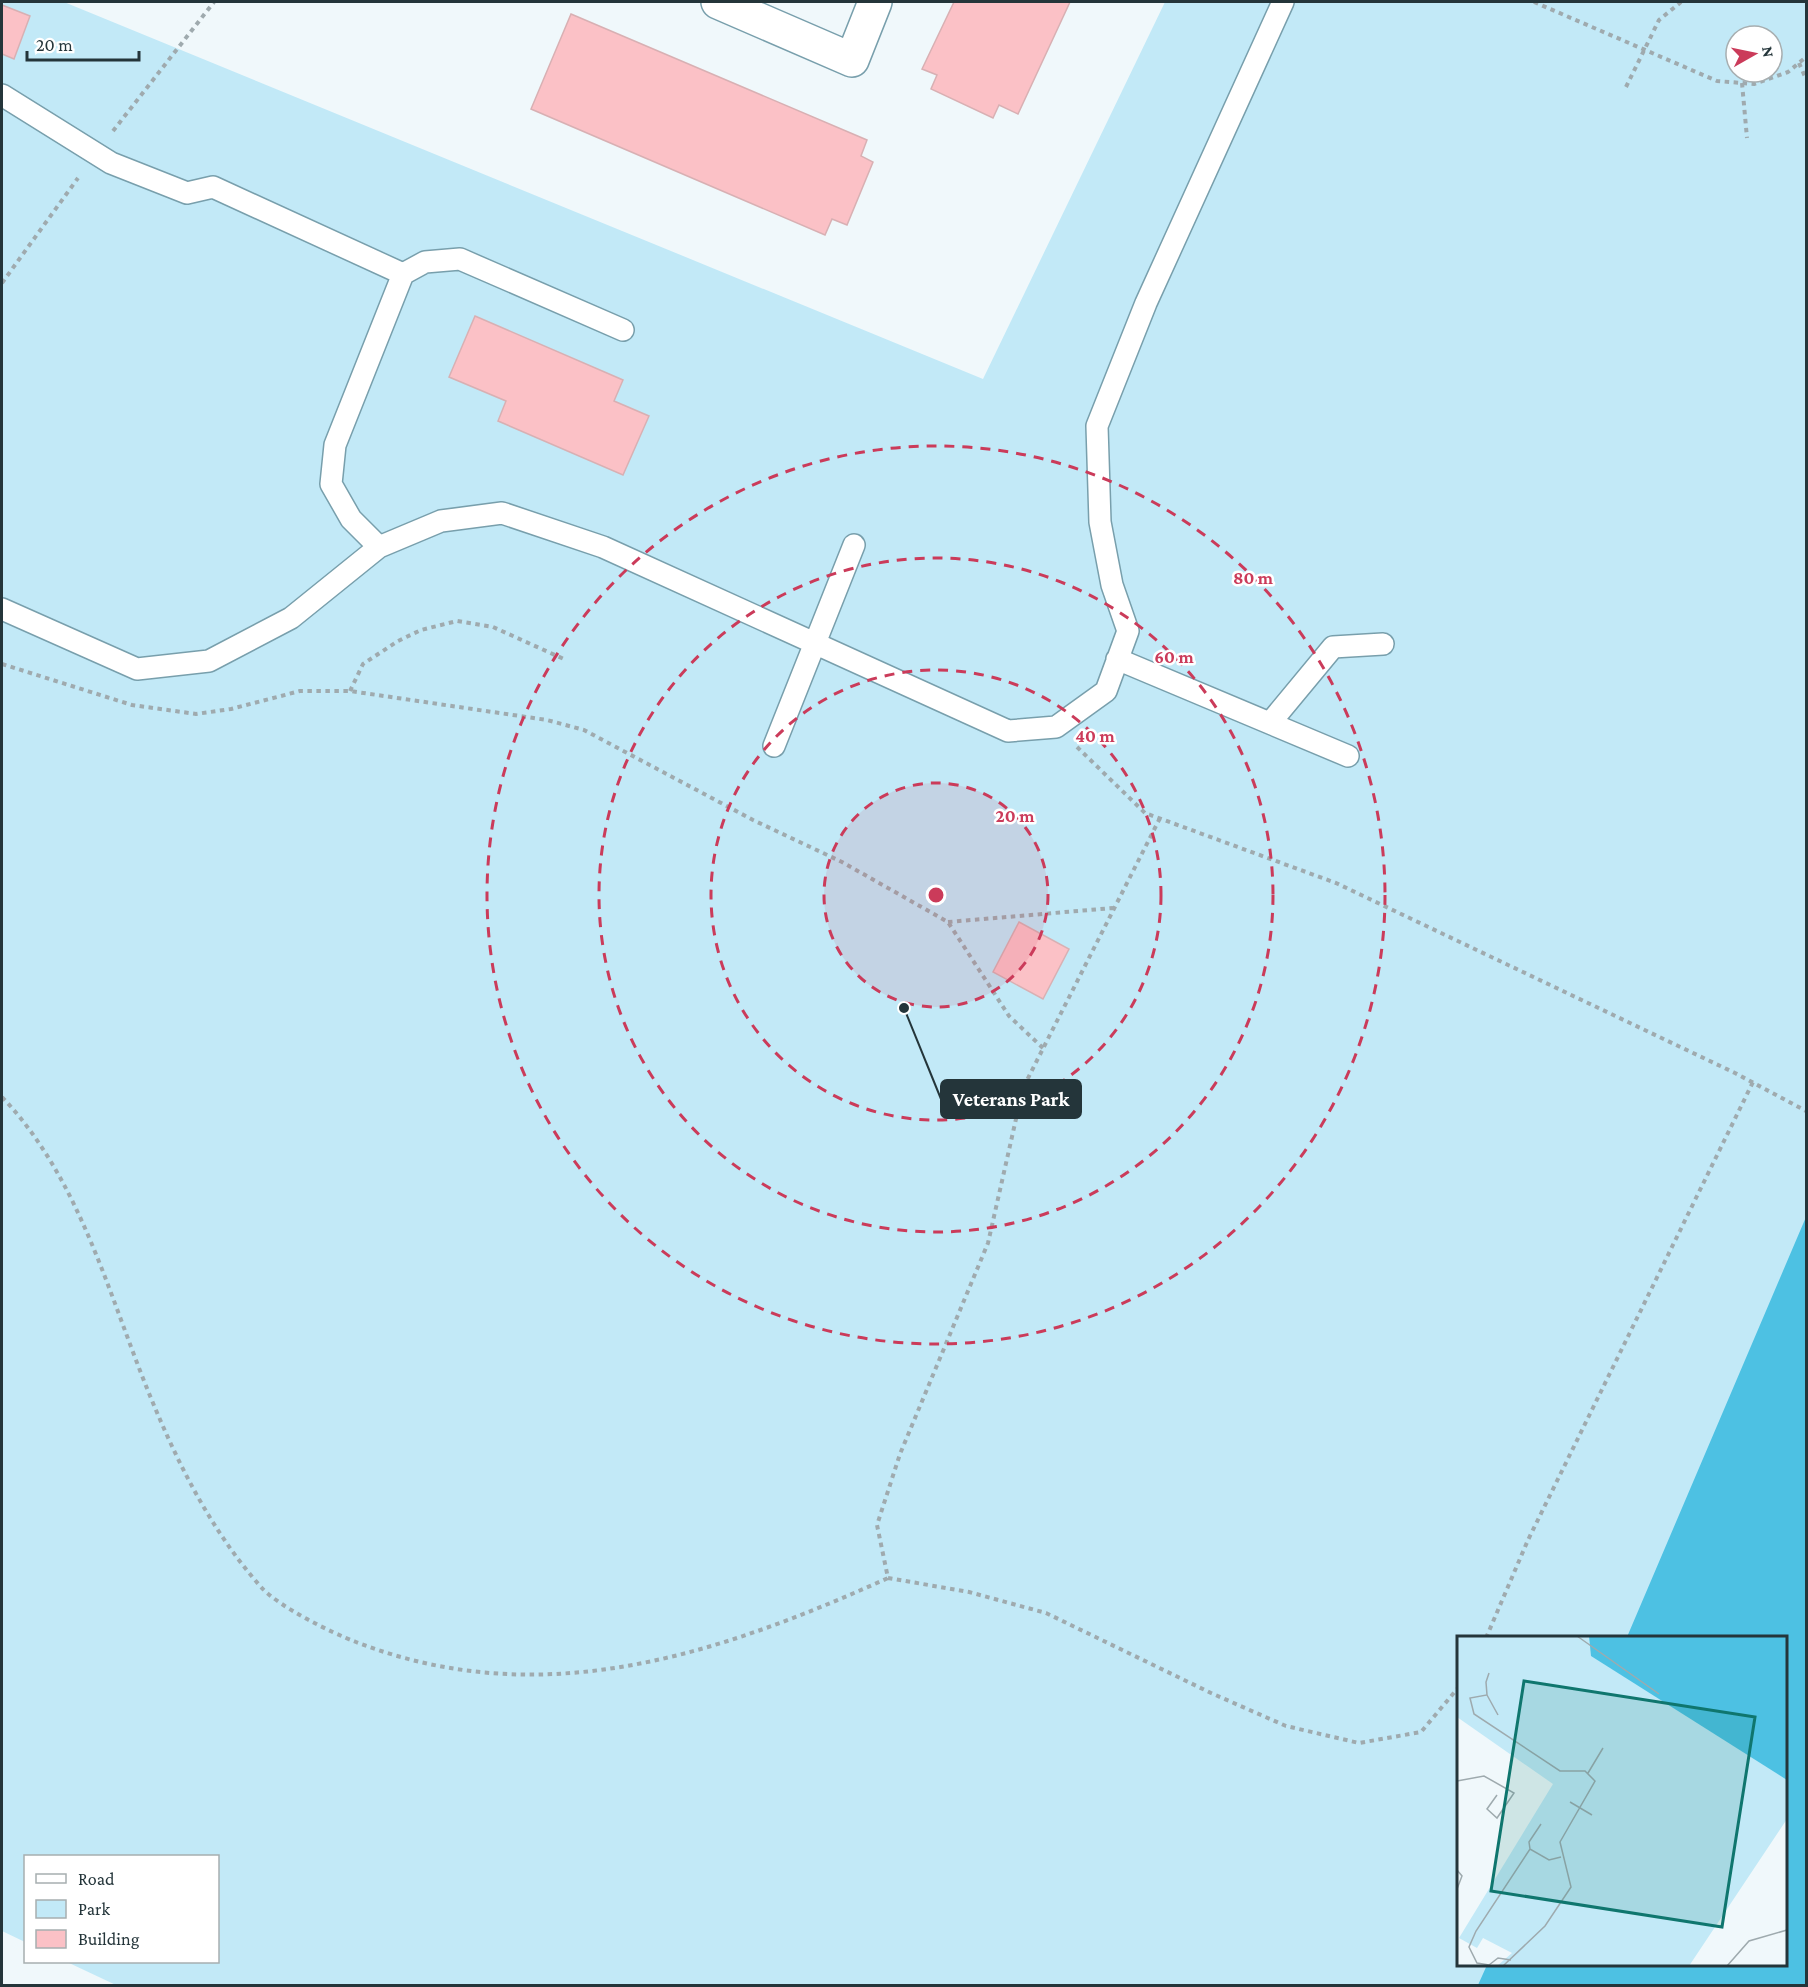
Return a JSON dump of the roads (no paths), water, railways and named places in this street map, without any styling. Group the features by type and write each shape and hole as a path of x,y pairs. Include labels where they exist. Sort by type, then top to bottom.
{"street":[{"path":"718,2 852,60 875,2"}],"lane":[{"path":"2,609 137,669 209,661 291,618 379,547 441,520 502,513 603,547 1008,731 1056,727 1106,691 1128,632 1112,585 1100,522 1097,426 1146,303 1283,2"},
{"path":"2,95 111,163 188,193 213,187 403,274"},
{"path":"379,547 351,519 331,484 335,445 403,274 425,262 460,259 623,330"},
{"path":"774,746 813,642 854,545"},
{"path":"1270,723 1333,647 1383,644"},
{"path":"1118,659 1348,756"}],"place":[{"name":"Veterans Park","path":"904,1008"}]}
